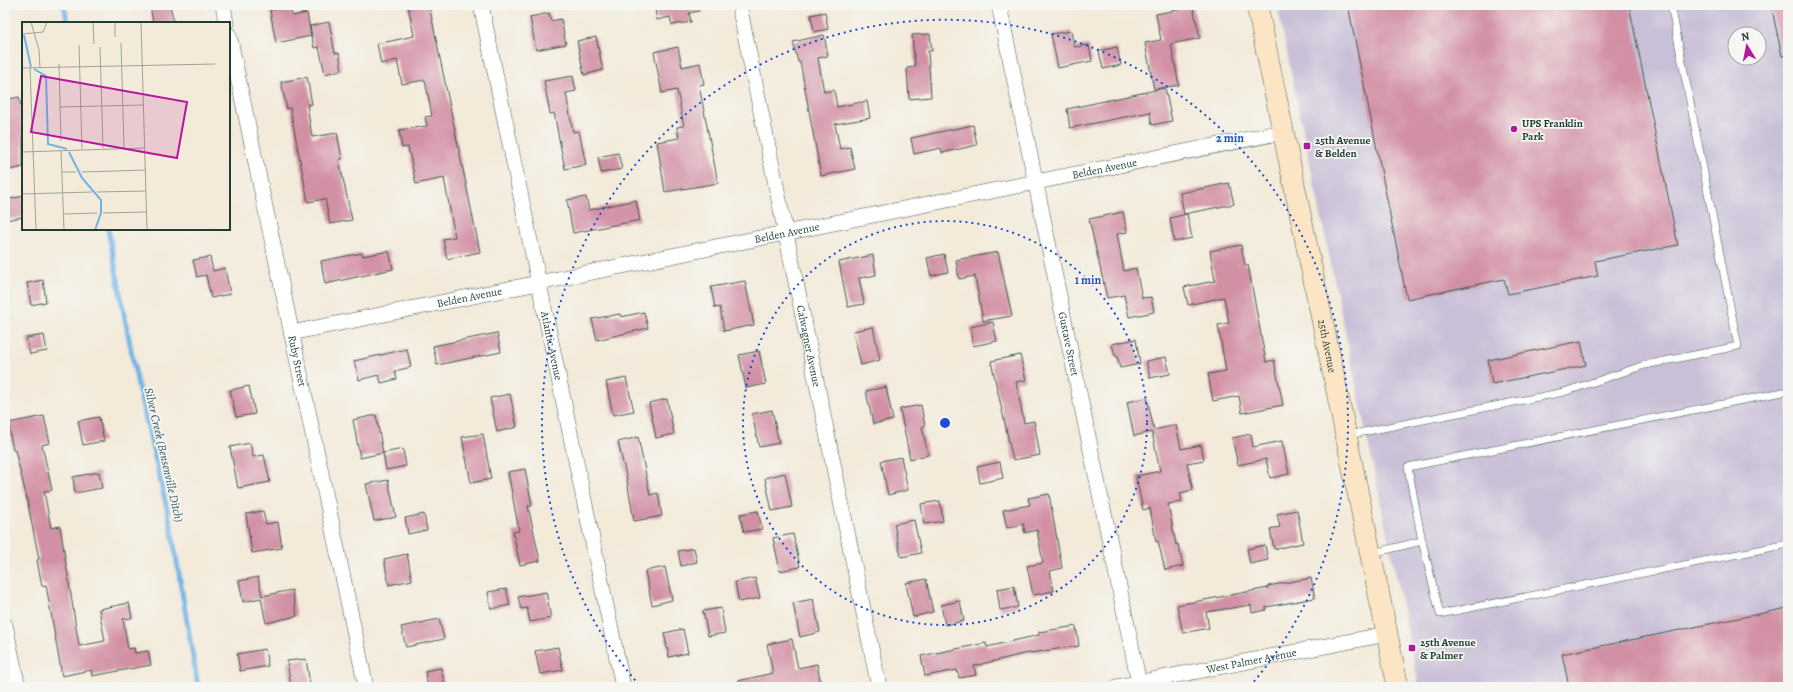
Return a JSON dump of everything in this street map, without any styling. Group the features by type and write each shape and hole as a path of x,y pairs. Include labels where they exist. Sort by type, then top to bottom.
{"main road":[{"name":"25th Avenue","path":"1257,5 1398,687"}],"street":[{"path":"223,5 226,22"},
{"name":"Atlantic Avenue","path":"481,5 623,687"},
{"name":"Calwagner Avenue","path":"739,5 879,687"},
{"name":"Gustave Street","path":"999,5 1139,682"},
{"name":"Ruby Street","path":"230,40 366,687"},
{"name":"Belden Avenue","path":"291,333 1283,132"},
{"path":"5,625 18,687"},
{"name":"West Palmer Avenue","path":"1116,687 1387,634"}],"lane":[{"path":"1346,436 1564,392 1645,365 1738,346 1671,5"},
{"path":"1788,392 1408,467 1422,541 1440,614 1788,544"},
{"path":"1370,553 1422,541"}],"shaded area":[{"path":"1277,5 1788,5 1788,687 1419,687"}],"building":[{"path":"150,5 170,5 174,22 153,22"},
{"path":"408,5 429,5 480,252 447,259 443,239 455,237 444,178 416,184 408,147 402,148 399,130 427,126 425,117 432,116 425,80 402,84 397,60 381,64 377,44 414,36"},
{"path":"654,5 699,5 699,11 689,13 691,22 672,25 670,17 657,20"},
{"name":"UPS Franklin Park","path":"1348,5 1629,5 1678,245 1595,261 1598,276 1508,294 1504,279 1407,299"},
{"path":"1771,5 1788,5 1788,55 1782,56"},
{"path":"290,6 292,16 307,13 311,36 276,43 270,10"},
{"path":"1193,7 1200,38 1171,44 1179,85 1154,89 1145,43 1161,40 1156,14"},
{"path":"825,12 828,29 814,32 811,15"},
{"path":"549,13 551,21 561,19 566,44 536,50 530,17"},
{"path":"329,22 335,53 339,53 342,70 325,74 319,47 314,48 310,26"},
{"path":"1071,31 1074,47 1089,45 1092,61 1058,68 1051,34"},
{"path":"930,34 932,51 928,51 931,97 909,99 907,68 915,67 912,35"},
{"path":"824,35 828,56 818,58 824,92 834,90 837,107 867,101 870,118 835,124 840,149 850,147 855,169 821,176 800,62 798,62 793,42"},
{"path":"596,37 603,70 584,75 577,41"},
{"path":"678,47 682,67 700,63 704,84 699,85 718,183 665,192 657,142 679,138 677,127 684,126 677,90 662,93 654,52"},
{"path":"1117,47 1121,65 1103,69 1099,51"},
{"path":"573,76 576,91 566,93 573,132 579,131 586,165 565,169 554,113 550,114 544,81"},
{"path":"307,77 312,104 307,105 312,137 337,133 342,159 339,160 352,220 330,224 325,199 308,202 290,108 287,109 281,82"},
{"path":"1165,88 1172,121 1152,125 1150,112 1070,128 1067,109"},
{"path":"19,97 22,110 22,167 10,170 5,145 5,100"},
{"path":"973,125 977,145 942,153 941,148 914,154 911,138"},
{"path":"618,153 622,169 601,173 598,157"},
{"path":"1229,183 1234,204 1184,214 1180,193"},
{"path":"22,196 22,217 5,220 5,200"},
{"path":"586,197 589,210 636,200 640,220 573,233 567,200"},
{"path":"1123,212 1127,232 1117,234 1124,271 1136,268 1142,298 1151,297 1154,312 1129,317 1124,295 1107,298 1089,219"},
{"path":"1187,214 1192,238 1174,242 1170,218"},
{"path":"1241,245 1245,265 1248,265 1266,362 1274,360 1283,405 1242,413 1239,396 1213,401 1208,374 1226,371 1218,325 1229,323 1224,297 1188,305 1184,287 1215,281 1210,251"},
{"path":"389,251 393,269 325,284 321,261 362,253 363,256"},
{"path":"998,252 1012,316 983,321 975,276 959,279 956,260"},
{"path":"944,254 948,272 931,276 927,258"},
{"path":"873,255 876,275 859,278 864,304 848,307 839,262"},
{"path":"210,257 213,271 225,268 230,294 211,298 206,275 197,277 193,260"},
{"path":"43,280 46,302 31,305 27,283"},
{"path":"745,281 754,325 724,331 720,307 715,308 711,287"},
{"path":"644,312 648,328 597,340 592,319 620,314 621,317"},
{"path":"993,322 997,341 973,346 970,327"},
{"path":"873,327 880,360 861,365 853,331"},
{"path":"497,333 501,352 437,365 433,346"},
{"path":"44,335 47,351 30,354 26,338"},
{"path":"1136,339 1140,364 1120,368 1112,344"},
{"path":"1581,341 1586,365 1492,384 1488,360"},
{"path":"407,349 411,367 395,371 397,379 381,383 379,375 359,380 354,361"},
{"path":"759,351 766,384 746,388 739,355"},
{"path":"1020,355 1026,380 1016,382 1024,423 1034,421 1040,455 1013,460 991,361"},
{"path":"1166,357 1170,374 1150,378 1146,361"},
{"path":"626,378 634,411 613,415 606,382"},
{"path":"249,386 255,414 236,417 230,390"},
{"path":"886,387 893,420 873,424 866,391"},
{"path":"510,394 517,427 497,432 490,398"},
{"path":"1147,398 1154,430 1176,425 1181,449 1201,445 1204,460 1187,463 1193,490 1180,493 1182,502 1168,504 1176,545 1178,544 1183,566 1165,570 1158,541 1156,542 1150,508 1143,510 1136,476 1160,471 1152,432 1134,436 1127,402"},
{"path":"667,399 674,434 656,438 649,403"},
{"path":"921,405 925,426 922,427 928,455 910,459 900,409"},
{"path":"772,410 779,443 759,447 752,414"},
{"path":"376,415 383,453 360,458 353,420"},
{"path":"44,416 50,443 42,445 52,490 44,491 51,528 60,526 79,646 105,641 99,609 129,603 132,618 123,619 128,649 134,648 135,653 148,651 151,665 92,676 91,670 62,676 46,585 42,586 37,560 39,559 26,495 15,450 13,450 8,423"},
{"path":"99,417 104,441 83,445 78,421"},
{"path":"483,434 491,479 471,483 462,437"},
{"path":"1251,434 1253,447 1282,441 1289,474 1270,478 1266,459 1238,465 1232,438"},
{"path":"638,437 650,495 658,493 662,516 634,521 626,475 618,442"},
{"path":"250,443 253,457 264,455 270,482 238,488 230,447"},
{"path":"403,449 406,466 386,470 383,453"},
{"path":"901,457 908,490 888,495 881,461"},
{"path":"1000,462 1003,478 980,483 977,467"},
{"path":"525,469 532,506 528,506 540,561 520,565 513,532 519,531 508,472"},
{"path":"99,472 102,488 75,493 73,477"},
{"path":"785,473 792,507 772,511 765,478"},
{"path":"388,480 396,517 374,521 366,484"},
{"path":"1049,494 1062,568 1050,571 1054,591 1033,595 1027,566 1043,563 1037,530 1025,533 1023,524 1007,528 1003,510 1030,505 1028,498"},
{"path":"940,501 943,521 924,524 921,504"},
{"path":"1297,510 1303,543 1274,549 1270,529 1280,527 1277,514"},
{"path":"263,511 266,524 278,522 282,548 252,553 246,514"},
{"path":"758,511 762,529 744,532 740,514"},
{"path":"424,514 427,530 408,534 405,518"},
{"path":"914,520 921,553 901,557 894,524"},
{"path":"793,534 800,567 780,571 773,538"},
{"path":"1265,545 1268,560 1250,564 1247,549"},
{"path":"694,548 697,562 681,566 678,551"},
{"path":"407,554 412,580 389,585 384,559"},
{"path":"665,567 672,600 652,605 645,571"},
{"path":"258,577 262,596 292,590 297,616 266,623 261,598 243,602 239,581"},
{"path":"755,578 760,598 739,602 735,582"},
{"path":"1311,578 1315,598 1266,607 1266,610 1252,613 1251,605 1206,612 1209,628 1183,633 1177,605 1268,588 1268,586"},
{"path":"926,579 933,612 913,617 906,583"},
{"path":"1014,586 1018,607 1000,610 997,589"},
{"path":"506,589 510,605 491,609 488,592"},
{"path":"546,592 551,618 530,622 527,608 521,609 518,597"},
{"path":"813,599 820,632 800,637 793,603"},
{"path":"960,601 964,621 945,625 941,605"},
{"path":"721,608 725,633 708,636 703,611"},
{"path":"1788,608 1788,687 1569,687 1562,654"},
{"path":"439,619 444,639 406,647 401,627"},
{"path":"1076,626 1079,646 1023,654 974,666 976,675 959,678 957,670 925,676 921,656 986,643 987,647 1039,635 1039,632"},
{"path":"683,629 688,653 669,657 664,633"},
{"path":"792,639 798,668 817,664 821,684 805,687 738,687 738,681 773,673 767,644"},
{"path":"558,647 563,670 540,674 535,651"},
{"path":"265,649 268,666 240,671 237,654"},
{"path":"306,659 310,685 291,687 287,661"},
{"path":"441,668 445,687 428,687 425,671"}],"waterway":[{"name":"Silver Creek (Bensenville Ditch)","path":"64,5 68,22"},
{"name":"Silver Creek (Bensenville Ditch)","path":"108,230 138,386 170,521 198,687"}],"place":[{"name":"UPS Franklin Park","path":"1514,129"},
{"name":"25th Avenue & Belden","path":"1307,146"},
{"name":"25th Avenue & Palmer","path":"1412,648"}]}
